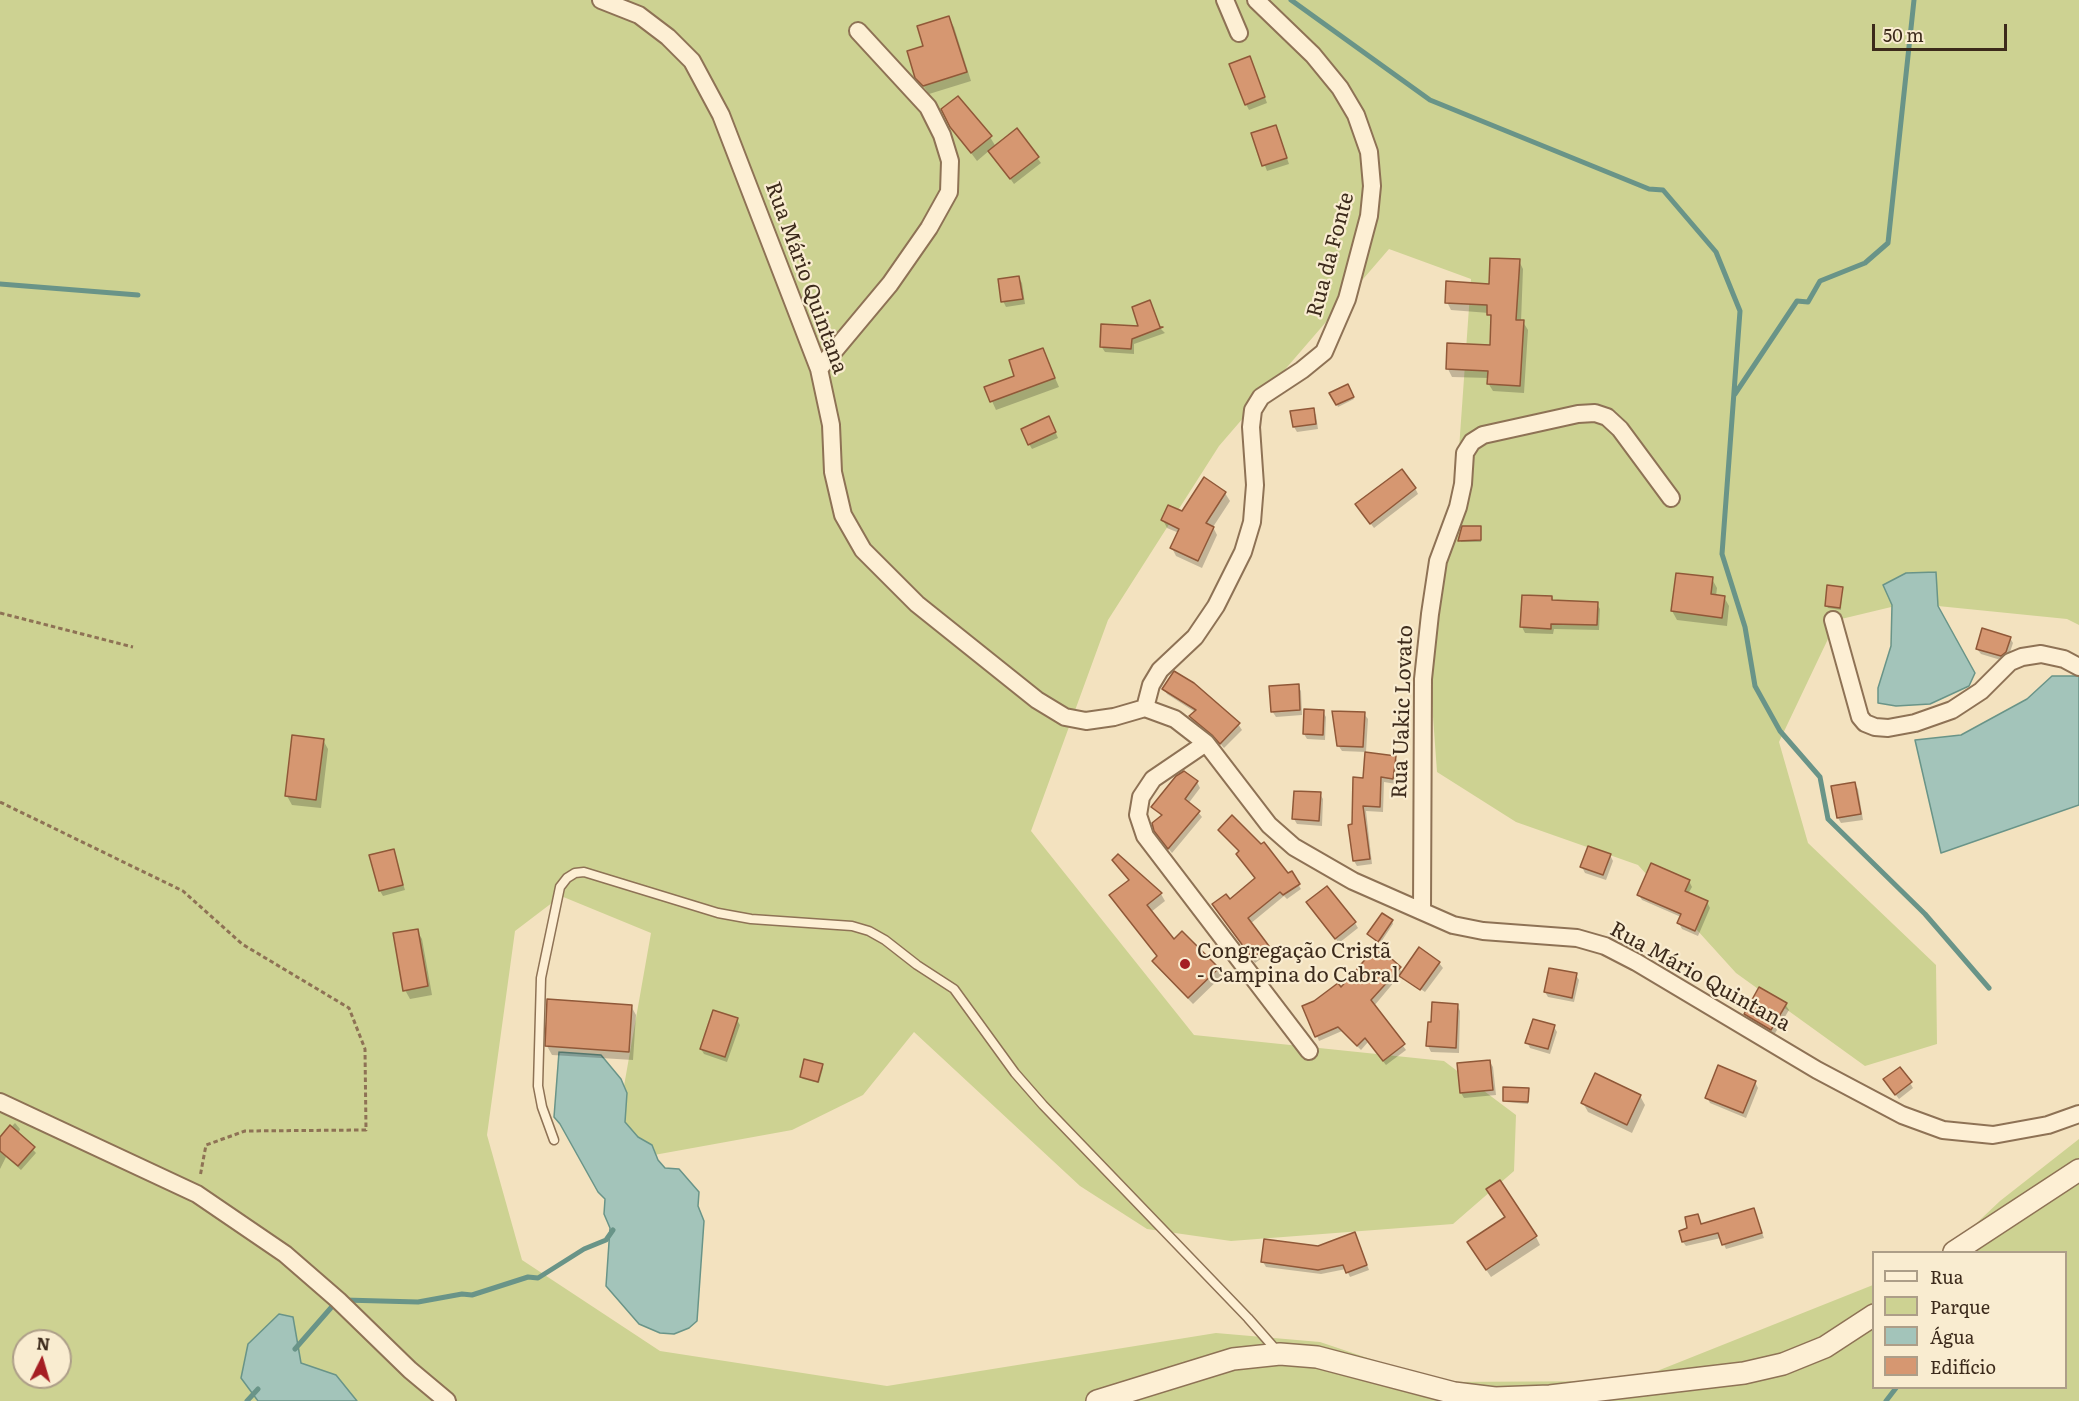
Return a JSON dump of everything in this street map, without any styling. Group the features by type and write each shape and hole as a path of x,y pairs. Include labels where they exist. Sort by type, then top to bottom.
{"street":[{"name":"Rua Mário Quintana","path":"601,0 639,15 668,37 692,61 721,116 819,369 831,425 833,472 843,515 863,550 917,604 1037,700 1065,717 1086,721 1114,717 1145,708 1175,719 1206,742 1269,825 1294,847 1353,881 1453,925 1483,931 1577,938 1605,946 1636,962 1817,1070 1902,1115 1943,1130 1994,1135 2048,1125 2079,1114"},
{"path":"1225,0 1239,33"},
{"name":"Rua da Fonte","path":"1145,708 1151,685 1160,670 1194,637 1211,614 1243,552 1252,522 1255,485 1251,427 1254,410 1261,397 1302,370 1324,352 1347,298 1369,216 1372,186 1369,152 1356,115 1340,88 1313,55 1256,0"},
{"path":"819,369 890,284 929,228 950,192 950,161 942,135 928,107 858,31"},
{"name":"Rua Uakic Lovato","path":"1422,911 1423,679 1438,561 1458,507 1463,484 1465,453 1472,442 1483,435 1578,414 1595,413 1607,417 1620,429 1671,498"},
{"path":"1833,620 1860,717 1865,723 1875,727 1888,728 1915,723 1952,710 1981,691 2010,662 2022,657 2041,654 2064,659 2079,667"},
{"path":"1206,742 1153,779 1141,797 1138,815 1144,836 1309,1052"},
{"path":"0,1102 197,1194 285,1254 338,1300 410,1370 447,1401"},
{"path":"1956,1251 2079,1170"},
{"path":"1097,1401 1233,1359 1280,1354 1317,1357 1454,1393 1495,1398 1550,1396 1733,1374 1783,1364 1826,1347 1872,1316"}],"lane":[{"path":"554,1140 542,1107 538,1086 541,978 560,886 567,878 575,873 584,872 718,913 751,919 852,926 869,931 954,989 1015,1073 1043,1105 1280,1354"}],"path":[{"path":"0,613 133,647"},
{"path":"0,802 183,891 242,944 348,1008 365,1049 366,1130 245,1131 206,1145 200,1178"}],"green space":[{"path":"0,0 2079,0 2079,625 2067,619 1908,603 1837,620 1779,742 1808,843 1936,965 1937,1044 1865,1066 1736,973 1638,865 1516,822 1437,772 1429,661 1454,520 1471,279 1389,249 1219,446 1108,620 1031,831 1194,1035 1444,1061 1516,1115 1514,1171 1453,1224 1231,1241 1147,1229 1080,1186 914,1032 863,1095 792,1130 654,1155 615,1137 651,933 561,896 515,931 487,1135 522,1260 660,1351 887,1386 1216,1333 1320,1342 1439,1382 1632,1381 1872,1285 1872,1389 2067,1389 2067,1251 1947,1251 2000,1201 2079,1139 2079,1401 0,1401"}],"water":[{"path":"1936,572 1938,606 1975,673 1969,686 1930,704 1896,706 1878,703 1878,688 1891,646 1892,605 1883,585 1906,573"},
{"path":"2052,676 2079,676 2079,805 1941,853 1915,740 1961,735 2027,699"},
{"path":"559,1052 601,1055 621,1079 627,1093 625,1122 638,1137 652,1145 658,1160 665,1168 679,1169 699,1192 698,1206 704,1221 697,1321 689,1328 674,1334 660,1333 639,1324 606,1286 610,1228 604,1214 605,1199 598,1192 554,1117"},
{"path":"279,1314 293,1317 301,1363 336,1375 357,1401 258,1401 241,1378 248,1344"}],"building":[{"path":"949,16 967,72 923,86 915,78 907,51 923,46 917,26"},
{"path":"1250,56 1265,97 1245,105 1229,64"},
{"path":"958,96 992,136 971,153 950,127 941,109"},
{"path":"1276,125 1287,158 1262,166 1251,133"},
{"path":"1017,128 1039,157 1010,179 988,151"},
{"path":"1490,258 1520,259 1516,320 1524,320 1520,386 1487,384 1488,371 1446,369 1447,343 1490,345 1491,315 1487,315 1487,305 1445,303 1446,281 1489,284"},
{"path":"1019,276 1023,299 1001,302 998,279"},
{"path":"1150,300 1160,327 1163,327 1132,339 1131,349 1100,347 1101,324 1138,326 1132,307"},
{"path":"1043,348 1055,378 990,402 984,387 1014,376 1009,360"},
{"path":"1348,384 1354,397 1336,405 1329,393"},
{"path":"1314,408 1316,424 1293,427 1290,411"},
{"path":"1049,416 1056,432 1028,445 1021,429"},
{"path":"1402,469 1416,488 1370,524 1355,504"},
{"path":"1204,477 1226,492 1206,523 1214,527 1198,561 1170,548 1179,529 1161,520 1168,505 1182,511"},
{"path":"1462,526 1481,526 1481,540 1458,541"},
{"path":"1676,573 1713,577 1711,594 1725,596 1722,618 1671,611"},
{"path":"1827,585 1843,587 1840,608 1825,606"},
{"path":"1522,595 1552,596 1552,600 1598,602 1597,625 1551,624 1551,629 1520,627"},
{"path":"1982,628 2011,637 2006,652 2001,656 1976,649"},
{"path":"1174,671 1194,683 1240,723 1220,744 1189,716 1196,710 1162,689"},
{"path":"1299,684 1300,710 1271,712 1269,686"},
{"path":"1304,709 1324,710 1323,735 1303,734"},
{"path":"1332,711 1365,712 1363,747 1337,746"},
{"path":"292,735 324,739 316,800 285,796"},
{"path":"1365,752 1396,756 1393,779 1381,777 1380,807 1363,806 1370,859 1353,861 1348,825 1352,824 1353,777 1363,778"},
{"path":"1184,771 1198,781 1185,799 1200,811 1168,849 1154,831 1152,823 1162,815 1151,807 1176,776"},
{"path":"1855,782 1861,814 1837,818 1831,786"},
{"path":"1294,791 1321,792 1319,821 1292,819"},
{"path":"1232,815 1261,844 1264,842 1288,873 1292,871 1300,884 1283,895 1280,892 1248,918 1269,946 1252,958 1212,904 1226,894 1230,899 1255,878 1236,854 1239,851 1218,830"},
{"path":"1588,846 1611,854 1603,875 1580,867"},
{"path":"394,849 403,885 379,891 369,855"},
{"path":"1118,854 1162,893 1147,905 1174,939 1182,931 1219,968 1188,998 1152,961 1157,956 1109,895 1129,880 1112,860"},
{"path":"1651,863 1690,880 1685,891 1708,901 1695,931 1677,923 1681,914 1637,895"},
{"path":"1327,886 1356,922 1335,939 1306,902"},
{"path":"1382,913 1393,920 1378,942 1367,934"},
{"path":"418,929 428,986 403,991 393,933"},
{"path":"1377,946 1401,967 1371,1000 1405,1044 1383,1061 1365,1038 1357,1046 1338,1027 1315,1037 1302,1006 1314,1001 1338,983 1341,987"},
{"path":"1419,947 1440,962 1420,990 1399,976"},
{"path":"1549,968 1577,973 1572,998 1544,992"},
{"path":"1759,987 1787,1003 1771,1030 1744,1014"},
{"path":"547,999 632,1005 629,1052 545,1046"},
{"path":"1432,1002 1458,1004 1456,1048 1426,1046"},
{"path":"713,1010 738,1018 725,1057 700,1049"},
{"path":"1533,1019 1555,1025 1548,1049 1525,1043"},
{"path":"804,1059 823,1064 818,1082 800,1077"},
{"path":"1490,1060 1493,1090 1460,1093 1457,1063"},
{"path":"1718,1065 1756,1081 1743,1113 1705,1098"},
{"path":"1900,1067 1912,1082 1895,1095 1883,1079"},
{"path":"1595,1073 1641,1095 1627,1125 1581,1103"},
{"path":"1503,1087 1529,1088 1528,1102 1503,1101"},
{"path":"10,1125 35,1147 18,1166 0,1151 0,1137"},
{"path":"1500,1180 1537,1236 1486,1270 1467,1242 1505,1217 1486,1189"},
{"path":"1754,1208 1762,1233 1722,1245 1718,1233 1682,1242 1679,1231 1687,1228 1685,1217 1698,1214 1701,1224"},
{"path":"1355,1232 1367,1265 1346,1273 1343,1265 1318,1270 1261,1262 1264,1239 1318,1246"}],"waterway":[{"path":"1291,0 1430,100 1649,189 1663,190 1716,252 1740,311 1722,554 1745,627 1755,686 1780,731 1820,777 1828,819 1925,914 1989,988"},
{"path":"1735,394 1797,301 1808,302 1820,281 1865,263 1888,243 1914,0"},
{"path":"0,284 138,295"},
{"path":"344,1300 418,1302 462,1294 472,1295 528,1277 538,1278 584,1249 606,1240 613,1230"},
{"path":"295,1349 336,1302"},
{"path":"247,1401 258,1389"},
{"path":"1886,1401 1895,1389"}],"place":[{"name":"Congregação Cristã - Campina do Cabral","path":"1185,964"}]}
